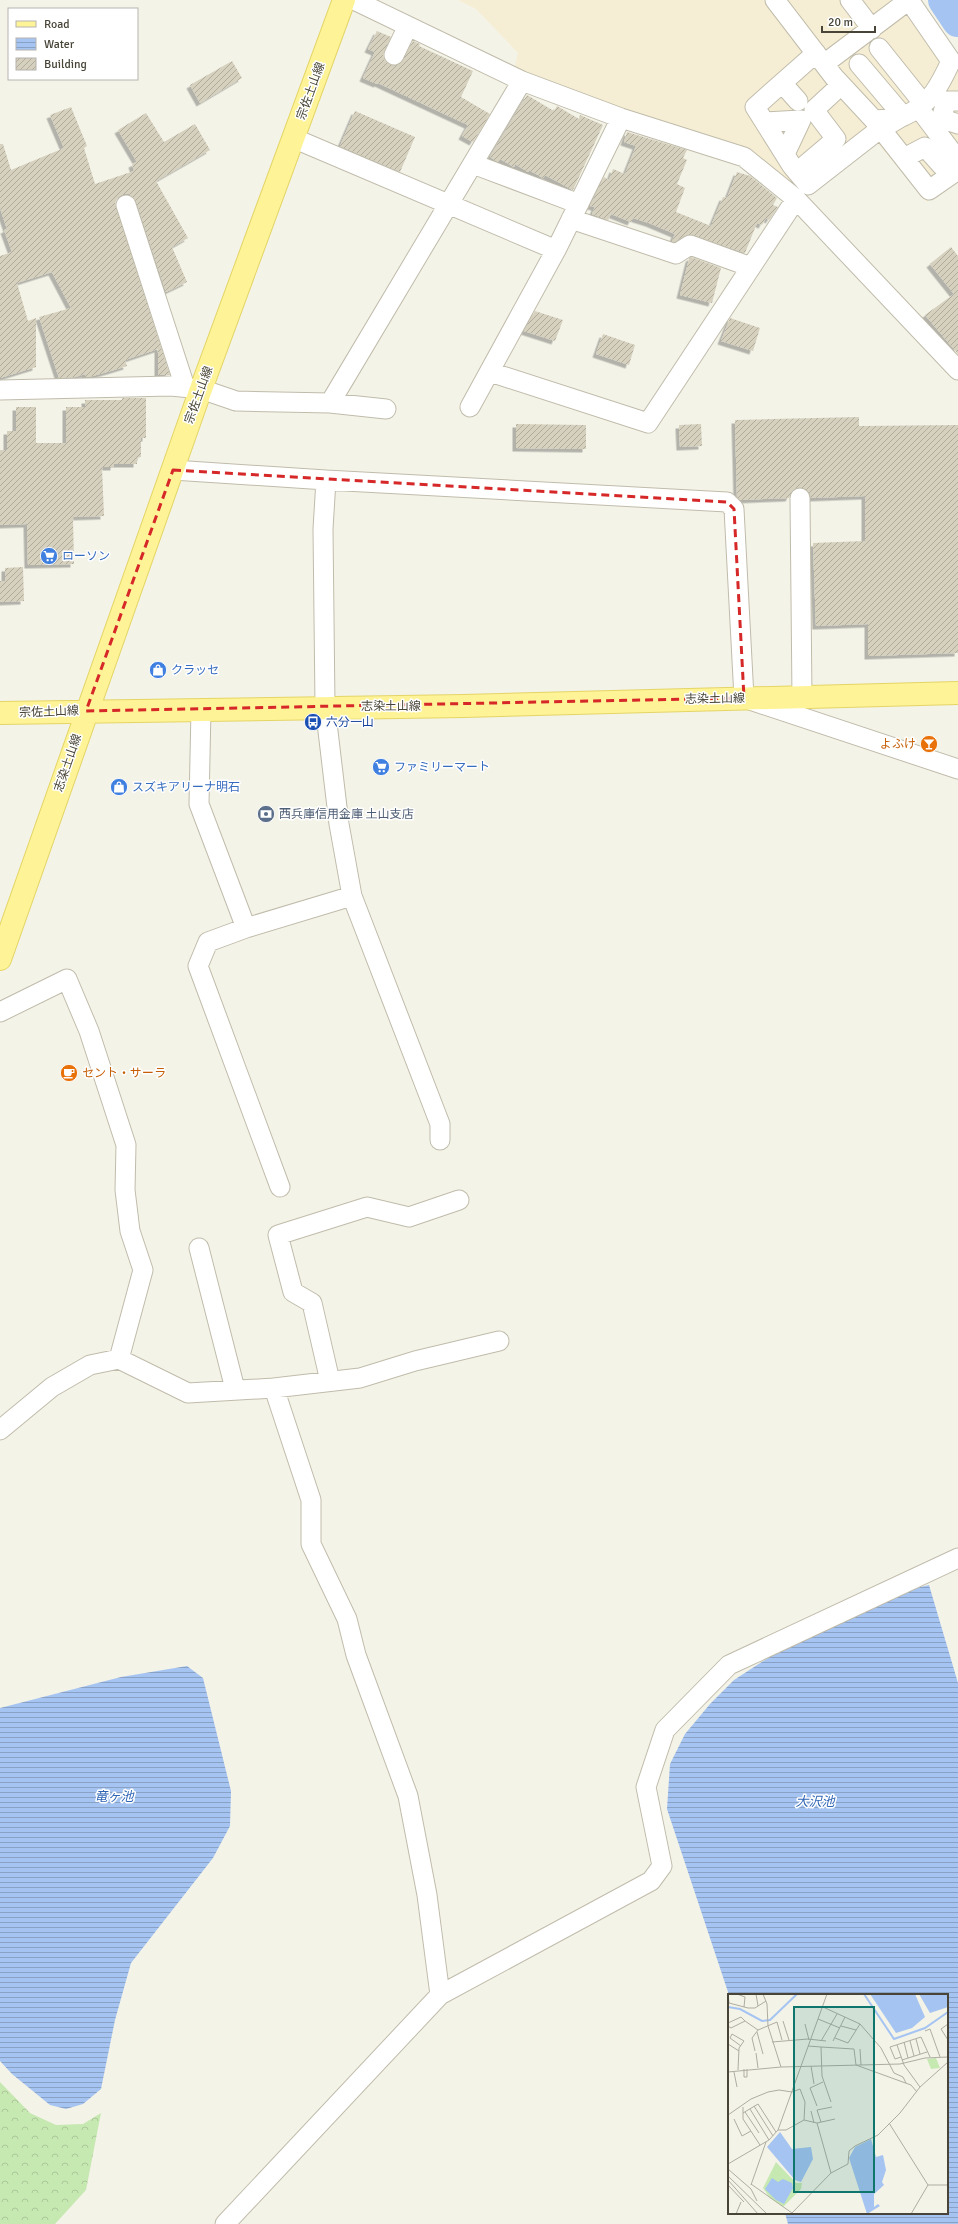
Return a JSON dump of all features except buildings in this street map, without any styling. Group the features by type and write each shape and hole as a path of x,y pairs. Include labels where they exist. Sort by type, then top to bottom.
{"main road":[{"name":"宗佐土山線","path":"0,713 86,710 173,470 193,388 293,138 344,0"},
{"name":"志染土山線","path":"0,959 86,710 202,710 326,706 464,706 958,693"}],"street":[{"path":"354,0 522,81 621,118 744,157 796,199 958,370"},
{"path":"775,0 841,85 878,125 929,190 957,162"},
{"path":"850,0 872,29"},
{"path":"909,0 956,70 937,90 915,109 878,125 808,184 797,172 755,107 782,83 820,58 872,29 909,0"},
{"path":"394,55 408,26"},
{"path":"879,48 915,109 957,162"},
{"path":"859,64 915,109"},
{"path":"330,403 522,81"},
{"path":"782,83 798,101"},
{"path":"797,172 836,139 814,110 841,85"},
{"path":"958,101 947,101 943,112 946,120 958,124"},
{"path":"470,407 556,250 621,118"},
{"path":"765,122 801,120 785,154"},
{"path":"958,128 956,135 958,137"},
{"path":"293,138 556,250"},
{"path":"904,158 925,147 942,166 957,162"},
{"path":"481,168 575,211 638,233 676,254 690,245 751,267"},
{"path":"490,372 648,423 796,199"},
{"path":"126,205 193,388"},
{"path":"0,390 150,386 193,388 236,401 330,403 386,409"},
{"path":"173,470 727,502 734,509 744,698 958,769"},
{"path":"326,480 323,529 326,706 339,824 352,896 440,1124 440,1140"},
{"path":"800,498 802,697"},
{"path":"202,710 199,804 246,928"},
{"path":"280,1187 198,966 208,942 246,928 352,896"},
{"path":"0,1012 67,979 89,1031 126,1145 125,1190 130,1231 143,1270 119,1359"},
{"path":"330,1382 312,1303 293,1292 278,1235 367,1208 409,1217 459,1200"},
{"path":"199,1248 235,1389"},
{"path":"0,1430 52,1387 90,1365 119,1359 188,1393 235,1389 274,1388 360,1378 415,1361 499,1342"},
{"path":"274,1388 311,1500 311,1544 347,1619 356,1655 408,1796 427,1895 440,1995"},
{"path":"225,2224 440,1995 651,1881 662,1866 646,1787 665,1730 729,1665 958,1558"}],"highlighted area":[{"path":"173,470 727,502 734,509 744,698 86,711"}],"shaded area":[{"path":"458,0 921,0 958,54 958,178 927,202 875,140 816,192 800,192 751,156 525,79 514,71 518,53 476,9"}],"green space":[{"path":"0,2082 30,2113 56,2125 83,2124 101,2113 86,2190 55,2224 0,2224"}],"water":[{"name":"大沢池","path":"929,1585 958,1683 958,2224 788,2224 785,2214 948,2214 948,1994 729,1994 667,1809 670,1764 685,1734 710,1704 734,1680 799,1638 908,1590"},
{"name":"竜ヶ池","path":"187,1666 203,1678 231,1791 230,1826 213,1858 131,1963 115,2020 101,2089 83,2104 66,2109 50,2105 12,2074 0,2061 0,1708 121,1677"}],"waterway":[{"path":"944,0 958,21"}],"place":[{"name":"ローソン","path":"49,556"},
{"name":"クラッセ","path":"158,670"},
{"name":"六分一山","path":"313,722"},
{"name":"よふけ","path":"929,744"},
{"name":"ファミリーマート","path":"381,767"},
{"name":"スズキアリーナ明石","path":"119,787"},
{"name":"西兵庫信用金庫 土山支店","path":"266,814"},
{"name":"セント・サーラ","path":"69,1073"}]}
